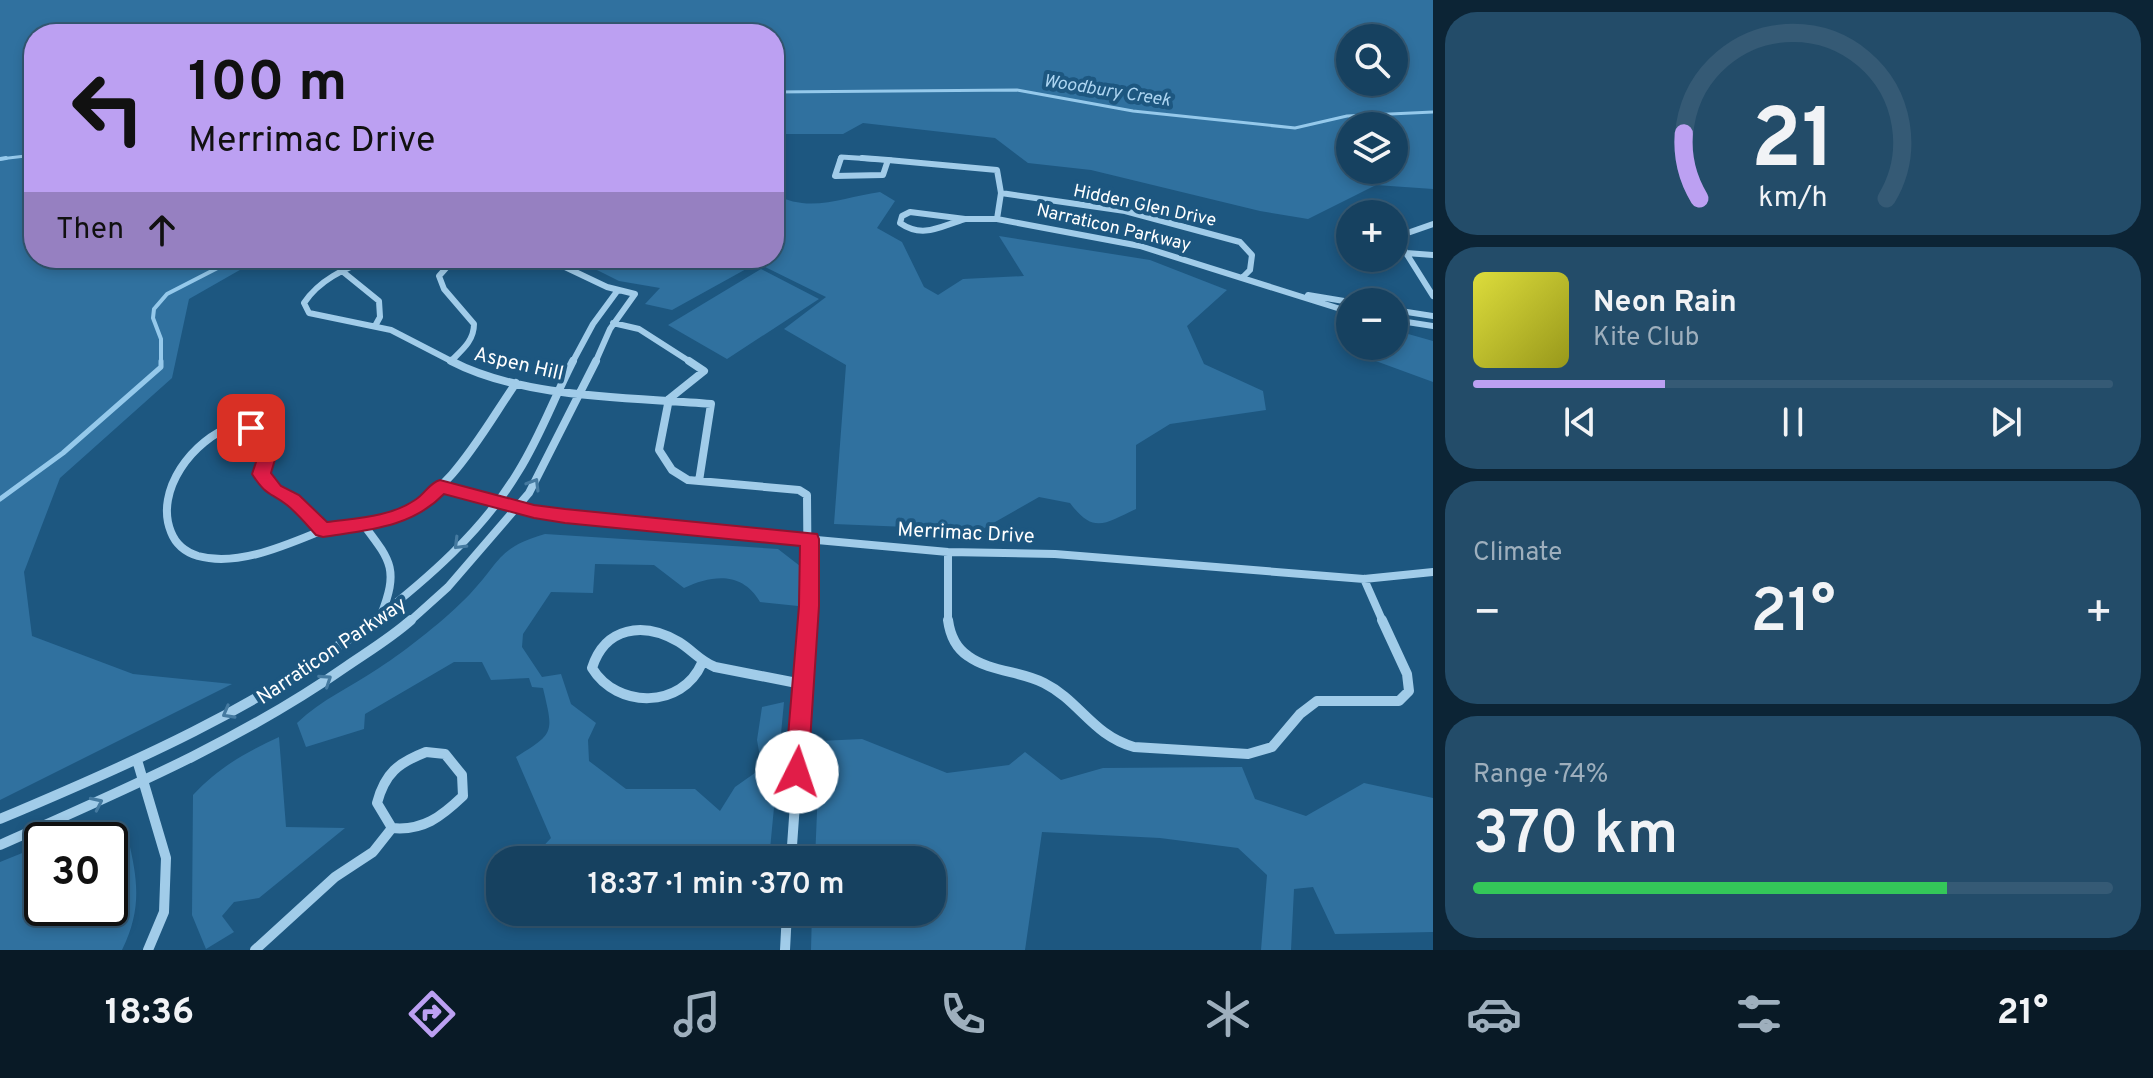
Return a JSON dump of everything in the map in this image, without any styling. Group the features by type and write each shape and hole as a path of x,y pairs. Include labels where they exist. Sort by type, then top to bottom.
{"street":[{"path":"888,159 883,175 835,176 841,157 888,159 997,170 1001,193 997,219"},
{"name":"Hidden Glen Drive","path":"1001,193 1125,211 1240,242 1252,255 1250,270 1243,277"},
{"path":"910,212 965,219 930,233 917,233 900,223 902,216 910,212"},
{"name":"Narraticon Parkway","path":"965,219 997,219 1140,246 1336,307"},
{"path":"1408,233 1433,224"},
{"path":"1408,253 1433,255"},
{"path":"1408,256 1433,296"},
{"name":"Aspen Hill","path":"349,268 310,292 304,303 309,313 391,330 451,361 516,383 560,391 711,404 699,481"},
{"name":"Aspen Hill","path":"446,268 439,276 444,291 471,314 475,324 470,342 451,361"},
{"path":"568,268 618,290"},
{"path":"342,271 379,301 380,317 375,326"},
{"name":"Narraticon Parkway","path":"0,819 137,760 260,696 344,643 408,595 470,534 507,490 590,329 618,290 635,294 613,323 544,467 519,507 448,587 392,635 287,705 143,781 0,845"},
{"name":"Narraticon Parkway","path":"1300,294 1336,300"},
{"path":"1408,312 1433,316"},
{"path":"1408,322 1433,326"},
{"path":"613,323 639,329 704,371 669,399 659,450 672,470 699,481 803,492 809,501 809,606 792,846"},
{"path":"323,530 293,500 274,491 261,474 267,456 266,439 251,428 233,425 208,439 193,455 167,497 167,525 179,547 195,555 228,557 274,550 323,530 390,520 423,504 440,486 516,383"},
{"name":"Merrimac Drive","path":"440,486 519,507 596,520 948,552 1055,554 1364,579 1433,572"},
{"path":"363,524 391,565 395,581 380,616"},
{"path":"948,552 948,624 956,646 970,658 986,665 1043,682 1061,694 1100,732 1134,747 1248,754 1272,747 1300,714 1317,701 1399,701 1409,691 1407,674 1364,579"},
{"path":"702,663 690,684 674,694 658,698 631,694 603,683 592,668 595,652 607,637 621,632 665,635 684,645 702,663 802,684"},
{"path":"426,752 445,754 462,775 463,796 438,820 410,831 392,828 377,803 383,777 399,763 426,752"},
{"path":"137,760 166,858 164,912 148,950"},
{"path":"255,950 335,877 373,852 392,828"},
{"path":"785,950 786,926"}],"shaded area":[{"path":"0,0 1433,0 1433,189 1376,185 1346,200 1336,200 1336,205 1308,219 1260,211 1091,170 1028,163 995,138 863,123 843,134 784,134 784,24 24,24 24,268 243,268 189,299 172,378 60,478 24,572 32,636 133,674 232,684 0,800"},
{"path":"880,192 895,201 877,228 902,242 924,287 938,295 963,279 1024,276 999,236 1150,260 1227,290 1187,326 1204,364 1263,391 1266,410 1170,424 1136,445 1136,509 1108,522 1093,523 1070,503 1039,497 981,530 834,524 846,365 784,329 826,297 767,268 784,268 784,199 801,203 827,202"},
{"path":"593,268 748,268 672,310 645,304 660,288 619,281"},
{"path":"761,269 819,299 727,359 668,325"},
{"path":"1408,334 1433,341 1433,382 1373,360 1408,360"},
{"path":"545,534 778,549 800,566 798,606 760,602 744,585 726,578 705,580 684,588 654,565 595,564 593,593 551,592 523,634 522,647 542,677 561,674 571,704 596,723 588,740 589,761 626,789 695,789 720,811 735,787 762,768 757,740 762,707 784,702 770,846 543,846 551,838 516,757 538,742 548,730 549,714 543,688 532,687 529,678 491,680 482,662 454,662 365,714 364,729 306,747 297,723 426,633 470,594 508,550"},
{"path":"279,737 286,827 345,828 259,898 234,902 222,916 234,932 206,949 192,915 193,795 233,762"},
{"path":"862,739 947,773 1009,765 1025,752 1061,780 1103,768 1242,767 1255,799 1306,816 1364,783 1433,798 1433,932 1335,934 1313,887 1294,889 1291,950 1261,950 1267,875 1238,848 1160,838 1042,832 1025,950 811,950 812,926 946,926 946,846 816,846 820,741"},
{"path":"128,838 136,895 133,921 122,950 0,950 0,862 24,852 24,926 128,926"}],"waterway":[{"name":"Woodbury Creek","path":"784,92 1017,90 1133,111 1295,128 1347,116 1433,112"},
{"name":"Woodbury Creek","path":"6,158 0,159 24,156"},
{"path":"0,499 63,453 161,367 161,339 153,318 154,309 167,294 218,268"}],"route":[{"path":"251,428 266,439 267,456 261,474 274,491 293,500 323,530 390,520 423,504 440,486 565,516 810,539 809,606 797,772"}]}
